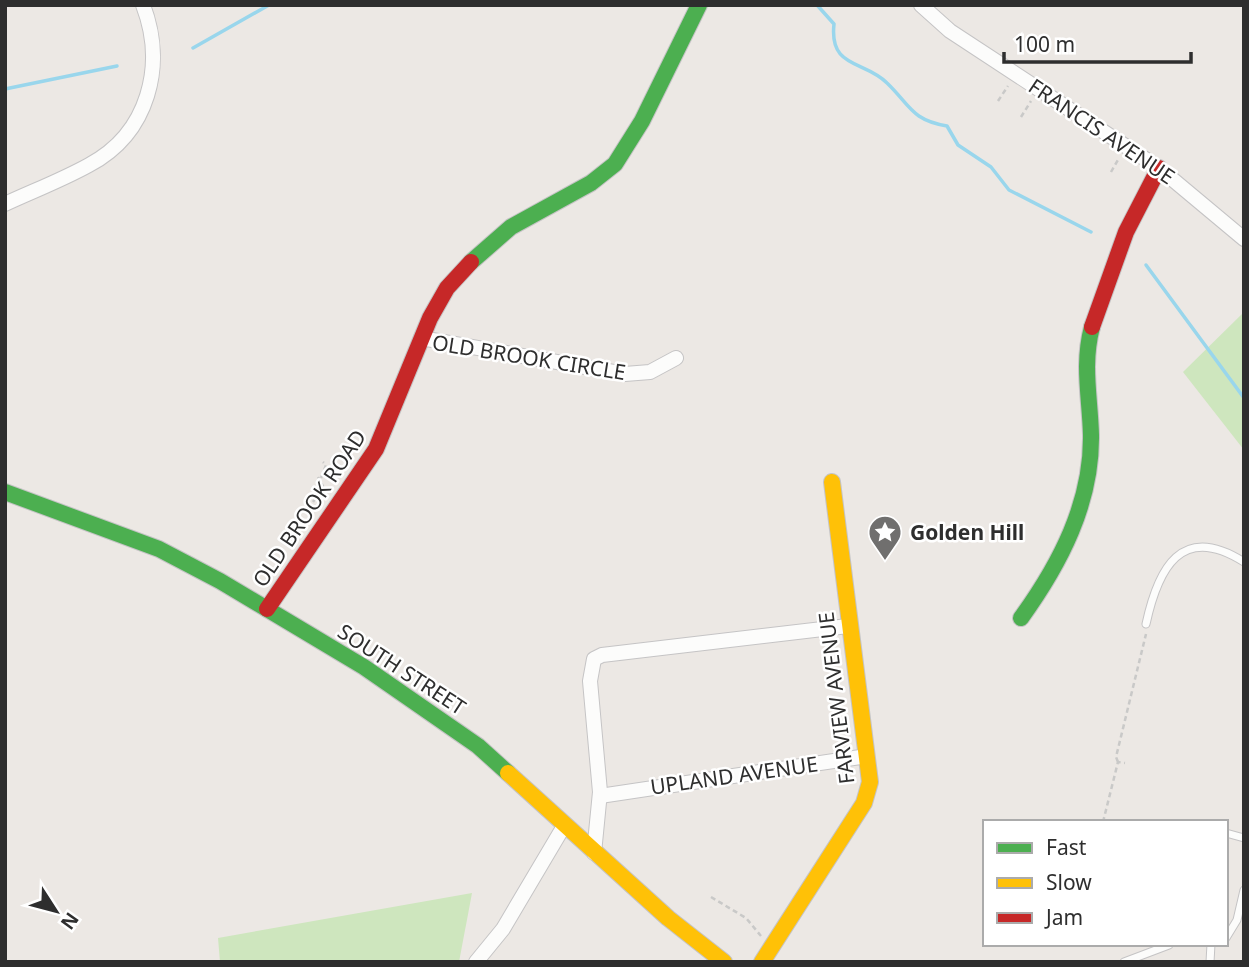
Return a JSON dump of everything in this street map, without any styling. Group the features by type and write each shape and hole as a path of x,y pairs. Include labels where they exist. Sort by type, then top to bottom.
{"street":[{"path":"5,204 92,164 130,130 141,112 152,81 153,43 143,5"},
{"name":"OLD BROOK ROAD","path":"267,609 374,452 388,425 421,338 447,288 488,245 534,212 591,183 615,164 642,121 699,5"},
{"name":"FRANCIS AVENUE","path":"921,5 950,31 1159,168 1244,239"},
{"path":"1021,618 1051,576 1076,523 1091,442 1086,378 1088,343 1096,311 1121,247 1145,192 1159,168"},
{"name":"OLD BROOK CIRCLE","path":"421,338 625,374 650,372 676,358"},
{"name":"FARVIEW AVENUE","path":"762,962 865,800 870,779 848,626 832,482"},
{"name":"SOUTH STREET","path":"5,492 159,549 364,667 459,732 663,913 724,962"},
{"path":"594,853 600,796 590,681 593,661 602,655 848,626"},
{"name":"UPLAND AVENUE","path":"600,796 867,755"},
{"path":"476,962 503,929 564,825"}],"lane":[{"path":"1146,624 1157,582 1178,555 1189,548 1206,547 1228,553 1244,562"},
{"path":"1228,935 1237,920 1244,890"},
{"path":"1124,962 1166,946"}],"path":[{"path":"998,101 1008,86"},
{"path":"1021,117 1031,101"},
{"path":"1111,172 1119,158"},
{"path":"313,502 322,489 319,478 325,463"},
{"path":"1104,820 1147,630 1146,624"},
{"path":"1118,762 1125,763"},
{"path":"712,897 746,918 761,936"}],"green space":[{"path":"1244,315 1244,450 1183,372"},
{"path":"472,893 459,962 220,962 218,938"}],"waterway":[{"path":"193,48 269,5"},
{"path":"817,5 834,24 837,49 850,62 887,83 918,116 947,126 958,145 991,167 1009,190 1091,232"},
{"path":"5,89 117,66"},
{"path":"1146,265 1244,398"}],"traffic: fast":[{"path":"471,262 511,227 591,183 615,164 642,121 699,5"},
{"path":"1021,618 1061,554 1080,509 1086,485 1091,435 1087,355 1092,327"},
{"path":"5,492 159,549 220,581 364,667 478,746 508,773"}],"traffic: slow":[{"path":"762,962 864,803 870,782 832,482"},
{"path":"508,773 668,918 724,962"}],"traffic: jam":[{"path":"1092,327 1126,232 1159,168"},
{"path":"267,609 376,449 430,318 447,288 471,262"}],"place":[{"name":"Golden Hill","path":"885,562"}]}
